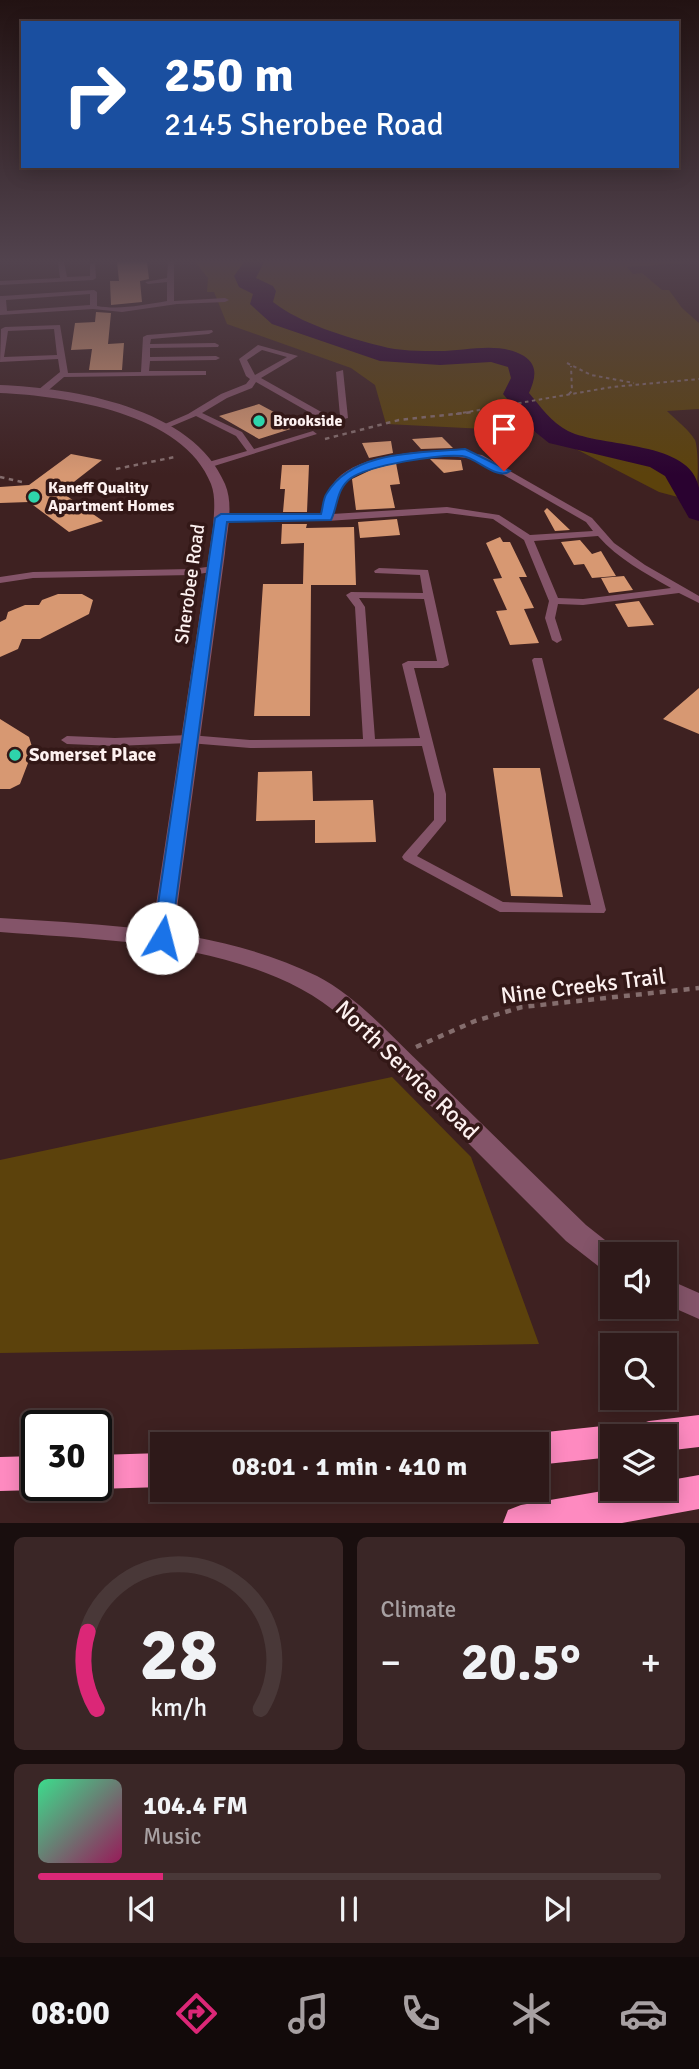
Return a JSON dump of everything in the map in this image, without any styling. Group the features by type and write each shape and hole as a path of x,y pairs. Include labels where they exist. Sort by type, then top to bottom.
{"highway":[{"path":"677,1434 699,1431"},
{"path":"549,1447 600,1442"},
{"path":"112,1472 150,1470"},
{"path":"0,1474 21,1473"},
{"path":"521,1523 699,1492"}],"street":[{"name":"Sherobee Road","path":"2,391 41,392 99,403 162,427 197,450 219,485 221,518 162,938"},
{"name":"North Service Road","path":"0,925 162,938 255,959 310,983 352,1012 576,1233 600,1251"},
{"path":"677,1296 699,1306"}],"lane":[{"path":"4,333 0,359 61,357"},
{"path":"41,392 64,373 58,333"},
{"path":"145,374 147,337 196,333"},
{"path":"146,346 215,345"},
{"path":"162,427 249,386 255,378 294,356 261,347 243,359 250,376 255,378 331,421 344,418 340,372"},
{"path":"146,359 216,358"},
{"path":"61,375 203,373"},
{"path":"196,413 239,434 252,452"},
{"path":"208,465 317,437"},
{"path":"327,518 331,495 347,475 390,459 465,452 486,461 589,520 640,567 699,600"},
{"path":"221,518 327,518 447,510 483,513 513,526 528,538 554,601 550,618 557,640"},
{"path":"528,538 601,533"},
{"path":"0,580 33,575 168,573 214,569"},
{"path":"379,571 424,572 443,665 408,664 440,794 440,821 409,857 500,907 599,910 538,660"},
{"path":"0,588 33,575"},
{"path":"554,601 583,602 680,590"},
{"path":"369,742 360,607 351,595 429,596"},
{"path":"67,740 115,742 189,739 250,744 427,742"}],"path":[{"path":"566,363 606,379 646,383"},
{"path":"566,396 572,391 571,366"},
{"path":"317,437 399,420 483,411 646,383 699,379"},
{"path":"483,411 508,430 513,444 486,461"},
{"path":"116,469 175,457"},
{"path":"1,474 26,483"},
{"name":"Nine Creeks Trail","path":"397,1057 457,1026 499,1012 539,1004 656,996 699,988"}],"shaded area":[{"path":"253,333 699,333 699,409 667,411 695,440 698,471 695,496 693,501 659,492 543,432 386,424 375,385 351,368"},
{"path":"392,1077 471,1157 539,1344 0,1353 0,1160"}],"building":[{"path":"74,333 109,333 108,344 124,343 122,370 89,370 92,349 71,350"},
{"name":"Brookside","path":"259,404 300,426 259,439 219,416"},
{"path":"442,437 453,448 421,449 412,439"},
{"path":"391,441 393,453 369,458 362,443"},
{"name":"Kaneff Quality Apartment Homes","path":"71,454 102,460 61,492 103,521 69,532 29,502 0,503 0,487 29,485"},
{"path":"430,459 461,460 463,470 444,473"},
{"path":"396,463 400,484 390,485 395,508 356,510 352,479 373,469"},
{"path":"282,465 309,465 307,512 283,512 285,489 280,489"},
{"path":"547,508 570,530 555,531 544,511"},
{"path":"397,519 400,535 360,538 358,522"},
{"path":"282,524 307,524 306,528 354,527 356,585 311,585 310,716 254,716 263,584 303,584 304,543 281,544"},
{"path":"500,537 503,542 510,542 527,577 519,577 534,608 524,609 539,643 510,645 496,611 507,610 493,579 502,578 486,543"},
{"path":"580,540 592,554 601,551 616,576 592,578 584,564 574,565 561,542"},
{"path":"624,576 633,590 609,593 601,578"},
{"path":"58,594 82,594 93,600 89,614 40,639 22,639 18,649 0,657 0,622 6,619 8,612 25,605 39,605 42,600"},
{"path":"639,601 654,625 628,627 615,604"},
{"path":"699,688 699,734 663,719"},
{"name":"Somerset Place","path":"0,719 29,737 33,750 20,784 10,789 0,789"},
{"path":"493,768 540,768 563,897 511,896"},
{"path":"312,771 313,801 373,800 376,842 315,843 315,820 256,821 258,772"}],"waterway":[{"path":"320,333 380,354 440,358 491,355 517,362 522,368 523,378 516,394 543,425 559,437 660,461 676,471 699,512"}],"place":[{"name":"Brookside","path":"259,421"},
{"name":"Kaneff Quality Apartment Homes","path":"34,497"},
{"name":"Somerset Place","path":"15,755"}],"route":[{"path":"162,938 221,518 327,518 331,495 347,475 390,459 465,452 504,471"}]}
